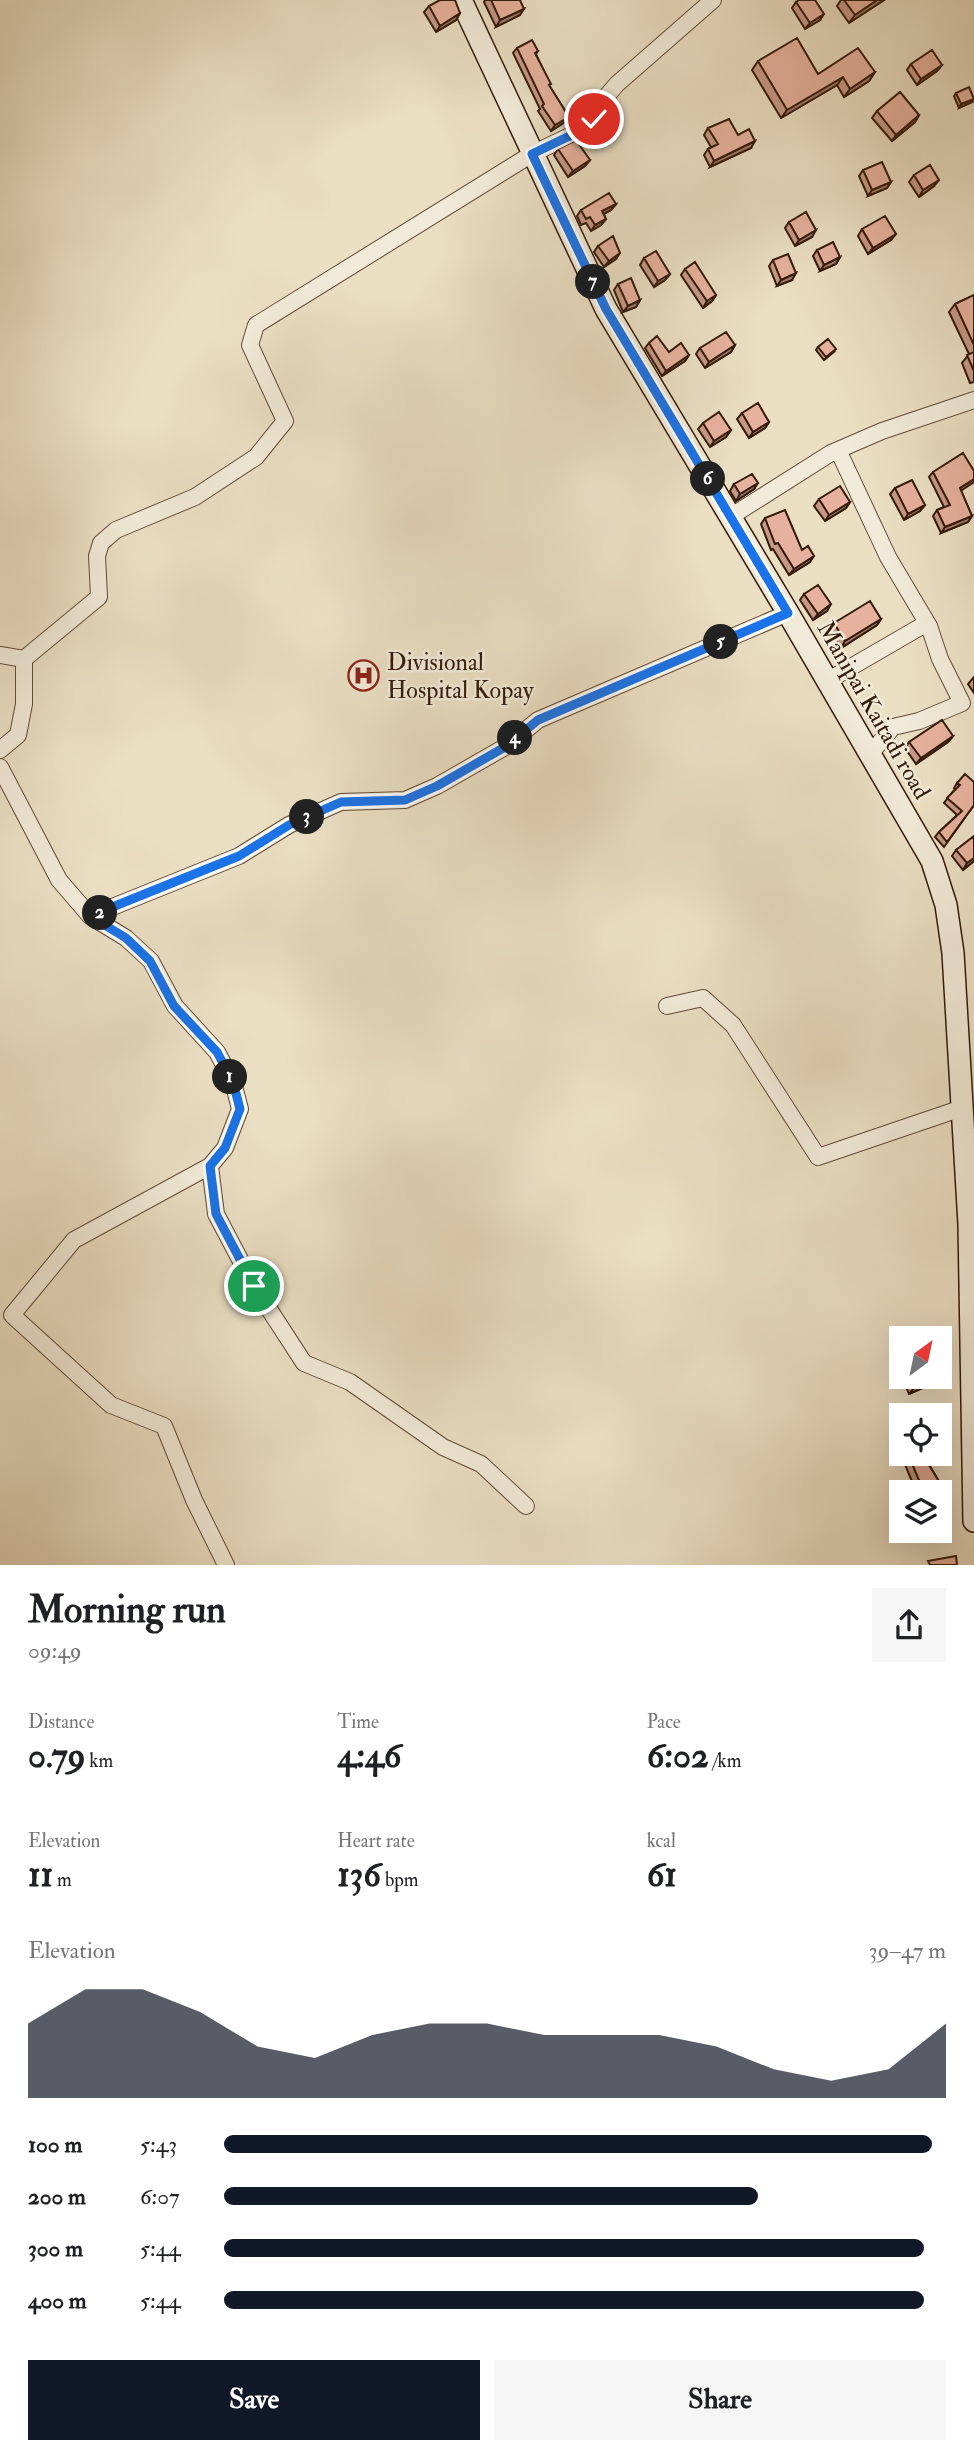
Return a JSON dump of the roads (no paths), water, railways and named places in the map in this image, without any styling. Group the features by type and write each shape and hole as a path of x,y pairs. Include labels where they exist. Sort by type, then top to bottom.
{"main road":[{"name":"Manipai Kaitadi road","path":"461,0 606,309 788,613 932,861 946,905 953,953 971,1231 974,1521"}],"street":[{"path":"24,659 99,597 97,556 101,543 116,530 195,497 256,457 285,421 250,345 256,325 532,154 584,129 594,119 617,84 713,0"},
{"path":"730,517 838,450 882,431 974,400"},
{"path":"838,450 888,557 927,623 940,659 962,703 919,721 893,727 870,754"},
{"path":"90,916 239,856 289,825 341,802 405,800 426,791 505,747 538,720 788,613"},
{"path":"827,681 927,623"},
{"path":"0,654 24,659"},
{"path":"0,750 18,735 24,704 24,659"},
{"path":"0,767 59,880 90,916 126,938 150,961 174,1006 217,1052 233,1082 240,1109 225,1148 210,1166 74,1240 12,1315 111,1405 164,1426 194,1500 226,1565"},
{"path":"667,1006 702,998 733,1025 818,1157 962,1108"},
{"path":"210,1166 216,1214 254,1286 304,1363 350,1382 443,1447 481,1464 526,1506"}],"place":[{"name":"Divisional Hospital Kopay","path":"364,676"}]}
